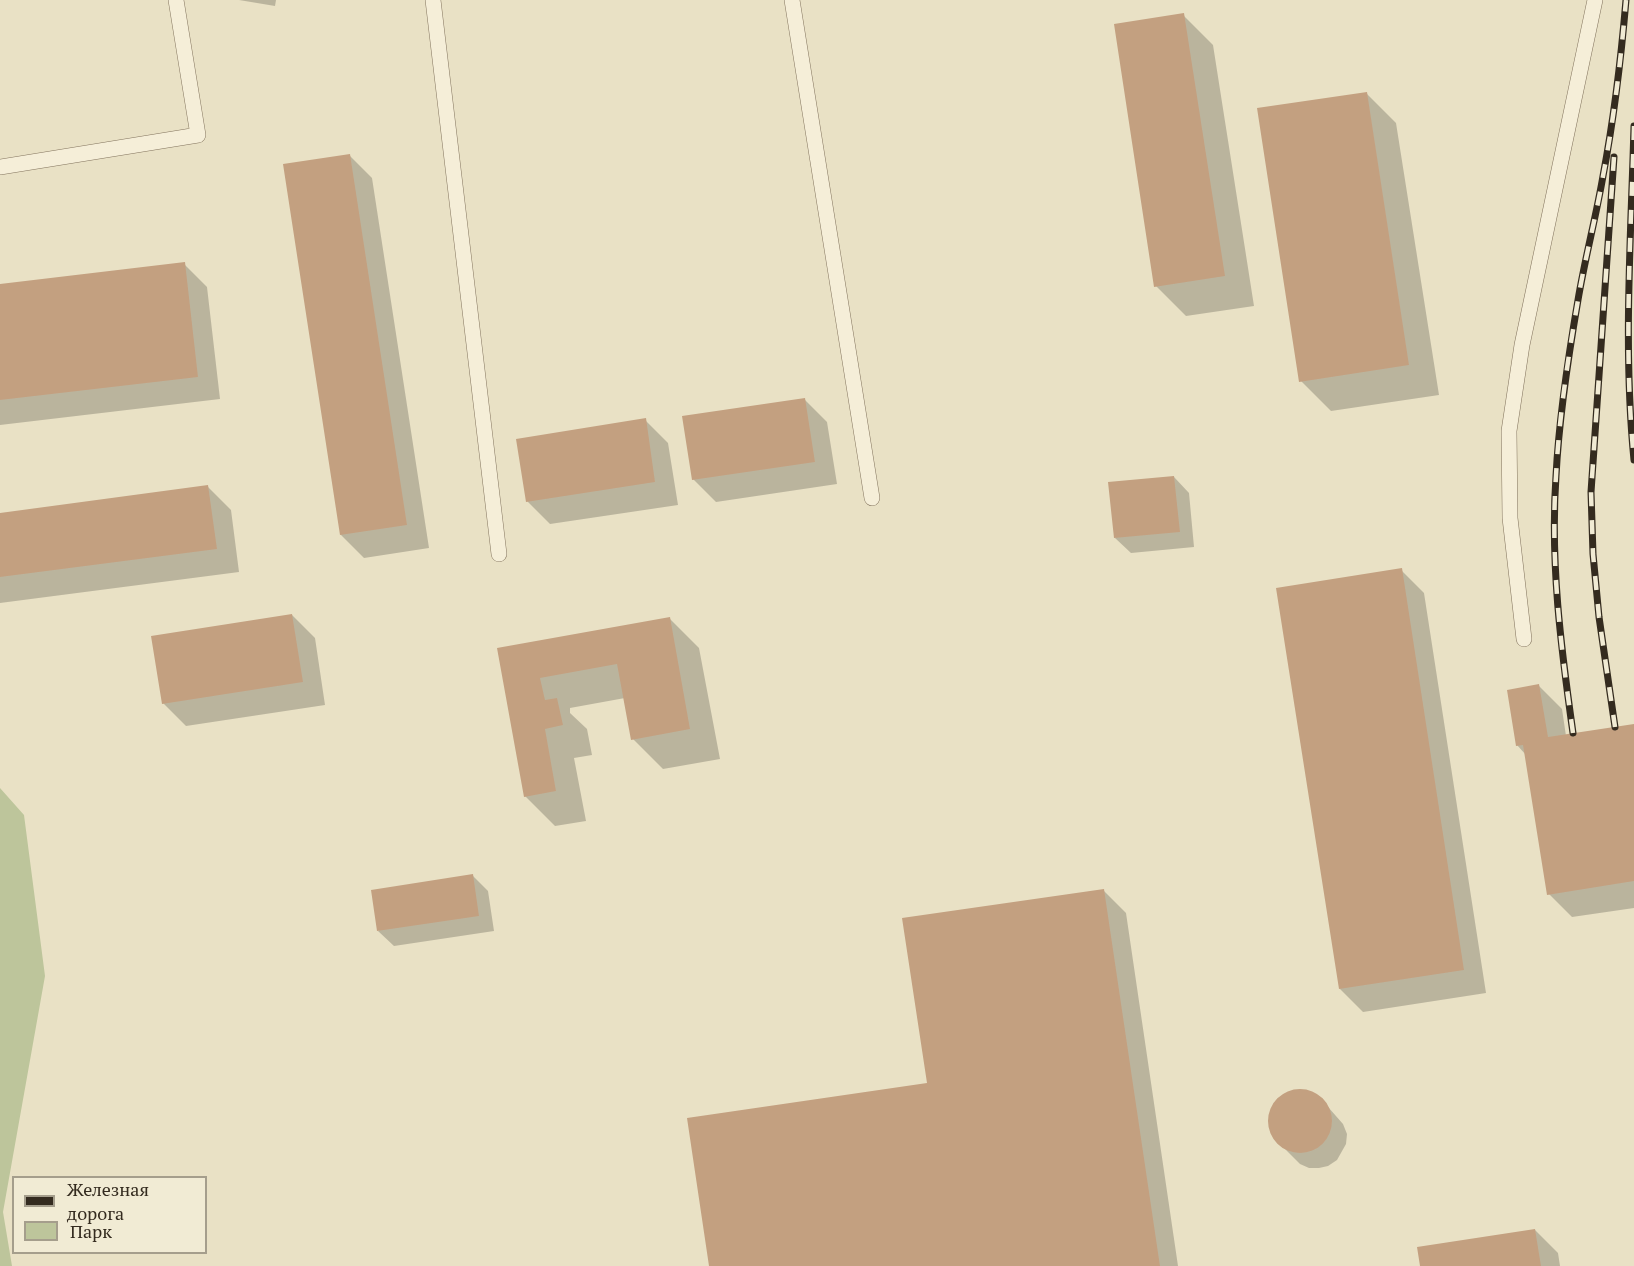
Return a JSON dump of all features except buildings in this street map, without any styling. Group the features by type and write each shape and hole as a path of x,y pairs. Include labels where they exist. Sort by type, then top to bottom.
{"lane":[{"path":"0,167 198,135 176,0"},
{"path":"433,0 499,554"},
{"path":"792,0 872,498"},
{"path":"1524,639 1510,518 1509,431 1522,345 1594,0"}],"green space":[{"path":"0,788 24,815 45,976 3,1212 12,1266 0,1266"}],"railway":[{"path":"1573,733 1561,637 1554,540 1557,454 1574,322 1611,132 1626,0"},
{"path":"1634,126 1628,335 1634,460"},
{"path":"1614,157 1591,492 1593,554 1599,617 1615,727"}]}
